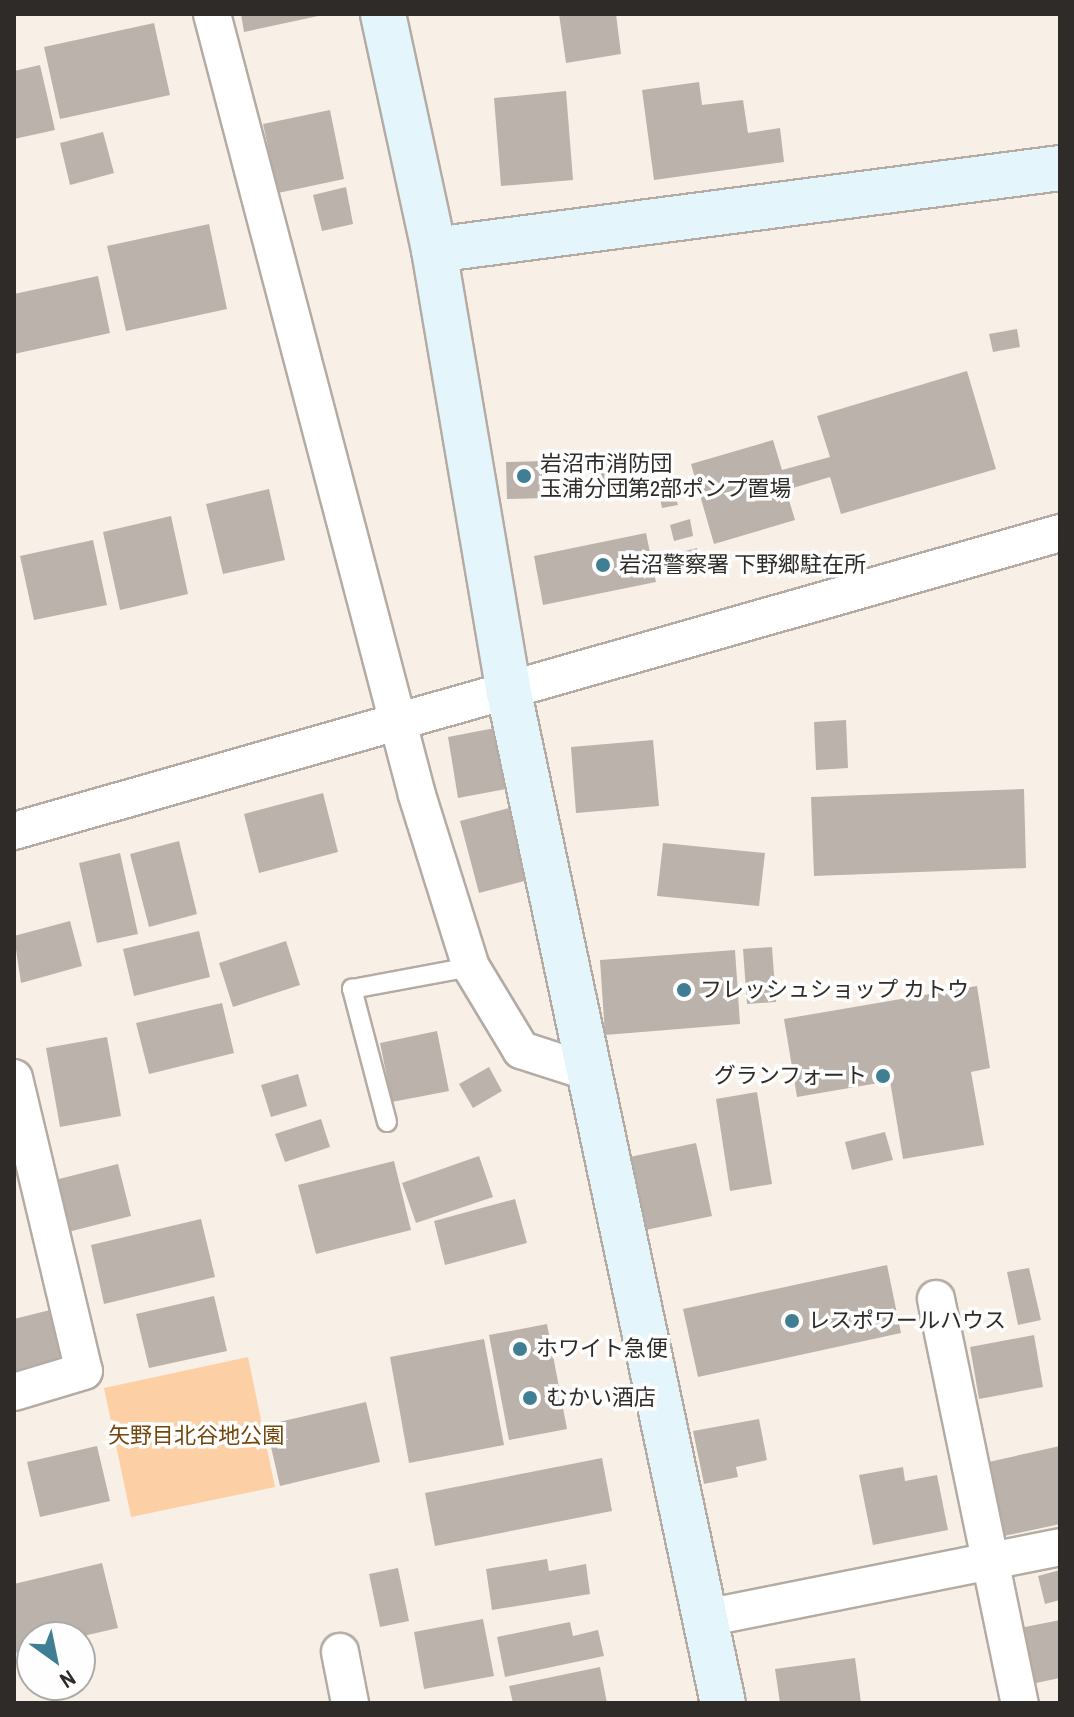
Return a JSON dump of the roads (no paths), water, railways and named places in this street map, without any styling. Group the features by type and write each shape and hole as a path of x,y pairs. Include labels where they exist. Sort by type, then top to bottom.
{"street":[{"path":"212,14 398,722 471,967 521,1050 589,1072"},
{"path":"383,14 434,250 509,693 723,1703"},
{"path":"434,250 1060,168"},
{"path":"14,831 509,693 1060,533"},
{"path":"14,1078 84,1371 14,1392"},
{"path":"936,1299 1020,1703"},
{"path":"705,1618 1060,1547"},
{"path":"340,1652 350,1703"}],"lane":[{"path":"387,1122 352,989 471,967"}],"place":[{"name":"岩沼市消防団 玉浦分団第2部ポンプ置場","path":"524,476"},
{"name":"岩沼警察署 下野郷駐在所","path":"603,565"},
{"name":"フレッシュショップ カトウ","path":"684,990"},
{"name":"グランフォート","path":"883,1076"},
{"name":"レスポワールハウス","path":"792,1321"},
{"name":"ホワイト急便","path":"520,1349"},
{"name":"むかい酒店","path":"530,1398"}],"park label":[{"name":"矢野目北谷地公園","path":"196,1436"}]}
